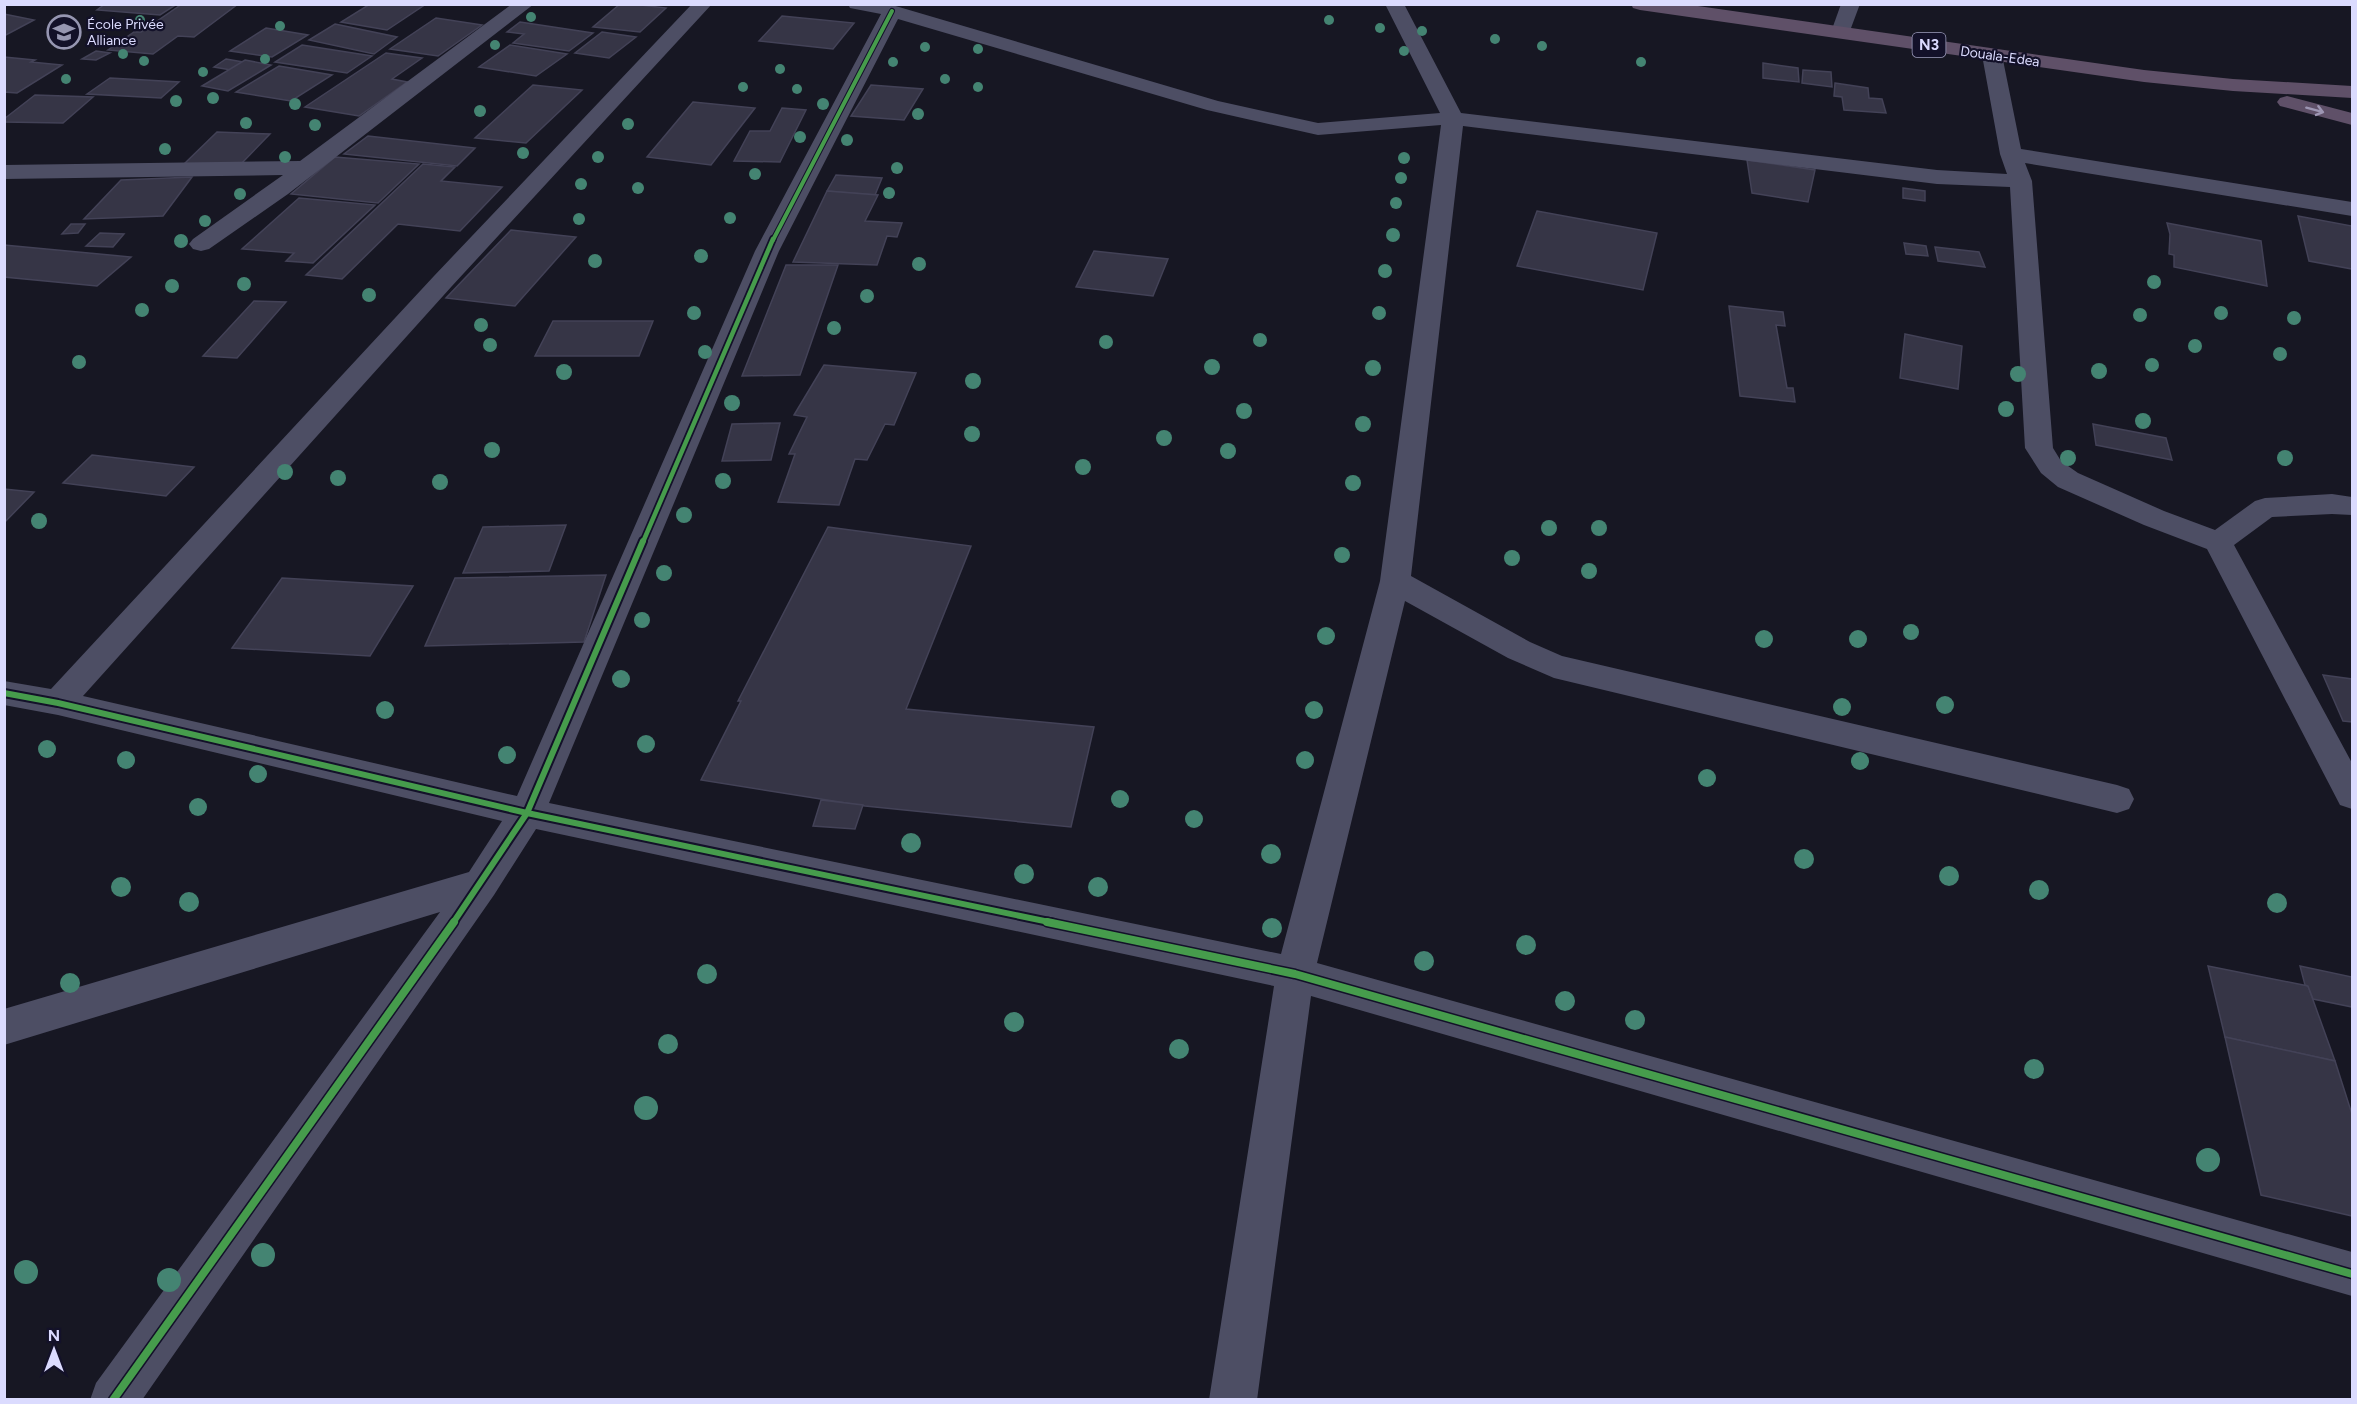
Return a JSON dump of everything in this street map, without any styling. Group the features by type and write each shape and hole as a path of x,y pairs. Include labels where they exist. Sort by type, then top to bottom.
{"highway":[{"name":"Douala-Edea","path":"1640,4 1992,55 2218,84 2352,92"},
{"name":"Douala-Edea","path":"2218,84 2352,119"}],"street":[{"path":"201,244 280,189 525,4"},
{"path":"58,703 443,281 703,4"},
{"path":"857,4 892,11 1214,106 1318,129 1453,118 1937,177 2021,181"},
{"path":"1233,1400 1295,974 1395,581 1453,118 1394,4"},
{"path":"1841,32 1851,4"},
{"path":"113,1400 481,884 527,813 767,251 892,11"},
{"path":"1992,55 2010,154 2021,181 2039,448 2051,467 2068,480 2154,518 2218,542 2352,795"},
{"path":"2010,154 2352,209"},
{"path":"4,172 305,168"},
{"path":"2218,542 2265,508 2332,504 2352,506"},
{"path":"1395,581 1519,650 1554,666 2117,799"},
{"path":"4,693 58,703 527,813 1295,974 2352,1274"},
{"path":"4,1027 481,884"}],"building":[{"path":"105,4 177,4 160,15 97,10"},
{"path":"182,4 238,4 194,37 178,36 153,54 108,50 134,32 141,32"},
{"path":"370,4 426,4 387,30 341,22"},
{"path":"620,4 666,8 640,32 593,27"},
{"path":"4,14 34,20 4,36"},
{"path":"782,16 854,23 833,49 759,41"},
{"path":"436,18 482,25 438,56 390,49"},
{"path":"520,22 593,33 569,51 513,43 524,34 507,32"},
{"path":"335,24 397,37 374,54 309,40"},
{"path":"266,28 308,35 272,57 230,51"},
{"path":"602,32 636,37 609,58 575,53"},
{"path":"302,45 372,56 347,73 275,62"},
{"path":"510,45 567,54 536,76 479,67"},
{"path":"96,51 110,53 96,60 82,59"},
{"path":"386,53 422,58 392,79 407,82 359,116 305,107"},
{"path":"4,57 62,65 17,93 4,92"},
{"path":"226,59 243,62 231,70 214,67"},
{"path":"245,60 271,65 228,91 202,86"},
{"path":"1763,63 1798,68 1799,82 1763,78"},
{"path":"279,66 332,75 291,101 236,92"},
{"path":"1803,70 1831,72 1832,87 1802,83"},
{"path":"110,78 179,82 161,98 87,94"},
{"path":"1835,83 1868,88 1869,98 1882,99 1886,113 1844,110 1842,97 1834,96"},
{"path":"533,85 582,90 526,143 475,138"},
{"path":"871,85 923,89 904,120 851,116"},
{"path":"35,95 93,97 63,123 4,122 4,119"},
{"path":"693,102 755,108 711,165 647,157"},
{"path":"782,108 806,110 780,162 734,161 750,131 770,131"},
{"path":"217,132 270,134 240,165 183,165"},
{"path":"368,136 475,148 457,166 344,154"},
{"path":"335,157 419,164 378,203 291,194"},
{"path":"1747,160 1815,170 1808,202 1752,193"},
{"path":"423,164 455,167 441,181 502,187 460,231 398,224 342,279 306,275"},
{"path":"836,175 882,178 875,195 827,191"},
{"path":"192,177 163,216 84,219 121,180"},
{"path":"1903,188 1925,191 1925,201 1903,198"},
{"path":"827,191 878,195 865,221 902,223 897,237 887,236 877,265 793,262"},
{"path":"299,198 375,205 313,263 286,261 294,253 242,249"},
{"path":"1537,211 1657,233 1643,290 1517,266"},
{"path":"2298,216 2352,226 2352,269 2309,261"},
{"path":"2167,223 2261,241 2267,286 2174,267 2174,255 2169,254 2170,234"},
{"path":"71,224 85,224 78,233 62,234"},
{"path":"511,230 576,237 515,306 446,298"},
{"path":"100,233 124,234 113,247 86,246"},
{"path":"1904,243 1926,246 1928,256 1906,254"},
{"path":"4,245 131,257 97,286 4,277"},
{"path":"1935,247 1979,252 1985,267 1938,261"},
{"path":"1094,251 1168,259 1153,296 1076,287"},
{"path":"786,265 838,265 800,375 742,376"},
{"path":"254,301 286,302 237,358 203,356"},
{"path":"1729,306 1783,312 1785,326 1776,325 1787,388 1793,388 1795,402 1740,396"},
{"path":"553,321 653,321 639,356 535,356"},
{"path":"1905,334 1962,346 1958,389 1900,378"},
{"path":"824,365 916,373 894,425 885,424 867,460 855,459 839,505 778,502 795,454 789,454 807,417 794,415"},
{"path":"780,423 771,460 722,461 732,424"},
{"path":"2093,424 2166,438 2172,460 2096,445"},
{"path":"92,455 194,467 166,496 63,483"},
{"path":"4,489 34,492 4,523"},
{"path":"566,525 549,571 463,573 483,527"},
{"path":"828,527 971,546 906,709 1094,727 1071,827 865,806 701,780 741,701 738,701"},
{"path":"606,575 584,642 425,646 455,578"},
{"path":"282,578 413,586 370,656 232,648"},
{"path":"2323,675 2352,679 2352,722 2343,721"},
{"path":"821,800 863,805 855,829 813,826"},
{"path":"2208,966 2308,986 2335,1061 2225,1037"},
{"path":"2300,966 2352,977 2352,1007 2313,999 2308,986 2305,985"},
{"path":"2225,1037 2335,1061 2352,1114 2352,1216 2261,1195"}],"cycle path":[{"path":"113,1400 481,884 527,813 767,251 892,11"},
{"path":"4,693 58,703 527,813 1295,974 2352,1274"}],"place":[{"name":"École Privée Alliance","path":"64,32"}]}
